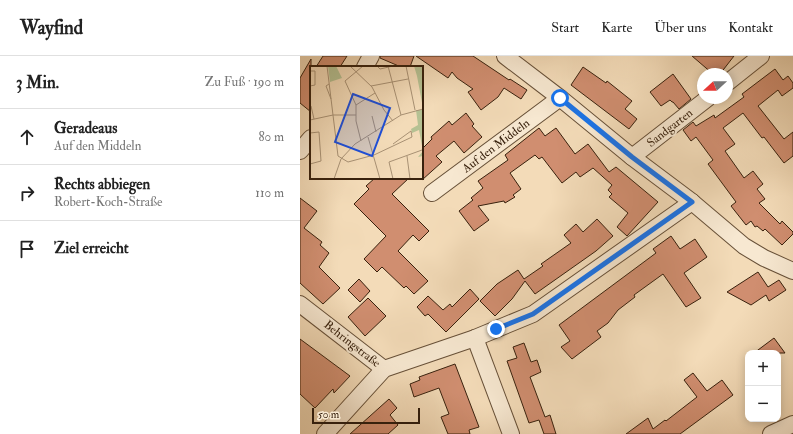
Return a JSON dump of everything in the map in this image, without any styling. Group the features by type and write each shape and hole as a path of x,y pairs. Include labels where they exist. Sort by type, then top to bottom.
{"street":[{"path":"366,66 371,56"},
{"path":"505,56 560,98 632,157 692,202 744,246 764,258 793,271"},
{"path":"733,78 761,56"},
{"name":"Auf den Middeln","path":"432,193 560,98"},
{"name":"Sandgarten","path":"632,157 700,104"},
{"path":"300,151 310,139"},
{"path":"325,434 384,369 475,338 533,314 692,202"},
{"name":"Behringstraße","path":"300,304 384,369"},
{"path":"475,338 511,434"},
{"path":"771,434 793,424"}],"building":[{"path":"323,56 347,56 341,66 317,66"},
{"path":"380,56 414,56 410,66 399,66 380,58"},
{"path":"416,56 473,56 527,90 521,99 504,88 498,97 481,110 468,92 473,89 457,78 452,72 448,78"},
{"path":"692,56 734,56 725,68 706,68"},
{"path":"311,59 310,111 300,103 300,78"},
{"path":"583,67 606,83 607,81 632,101 625,109 637,119 629,129 571,85"},
{"path":"775,69 783,80 788,76 793,83 793,88 782,96 778,90 758,106 784,139 793,132 793,156 784,163 743,113 723,128 735,144 725,151 744,178 753,171 763,184 757,189 765,199 759,203 780,224 782,221 793,232 793,234 782,245 765,229 763,231 757,226 755,227 751,221 746,225 731,206 736,202 708,164 713,160 696,137 691,141 683,130 693,122 696,126 714,115 715,118 744,97 742,94"},
{"path":"673,74 691,99 679,109 670,100 661,106 650,92"},
{"path":"466,113 474,124 472,126 482,137 464,153 454,141 436,156 442,162 422,180 423,148 432,139 431,137 449,121 452,125"},
{"path":"539,128 545,136 556,128 575,154 588,144 609,172 616,167 658,202 627,236 617,227 628,213 609,197 612,194 608,190 612,185 593,168 580,177 576,172 562,183 542,157 539,159 535,155 510,173 521,189 513,195 515,197 505,203 504,201 478,206 489,220 474,231 459,211 473,200 471,198 483,188 478,181 508,160 505,155"},
{"path":"374,179 408,179 392,194 429,231 419,241 413,235 398,251 428,281 414,294 406,286 404,288 382,267 377,272 364,259 386,236 354,204 369,189 366,186"},
{"path":"300,198 317,211 304,228 322,242 320,245 329,253 319,267 340,288 323,304 300,283"},
{"path":"597,219 613,236 596,251 535,294 525,281 512,299 495,316 480,301 497,284 518,270 524,279 543,266 541,264 571,243 564,235 576,224 583,232"},
{"path":"671,236 680,249 695,239 707,257 684,273 701,298 686,307 663,274 634,295 635,297 618,310 608,323 597,331 601,337 572,359 561,347 570,341 559,325 656,253 653,249"},
{"path":"758,272 768,287 779,280 786,290 769,301 766,295 751,305 727,292"},
{"path":"359,279 370,291 360,302 348,290"},
{"path":"470,289 479,299 446,332 428,314 425,316 417,307 428,296 443,310 450,304 452,307"},
{"path":"368,298 386,316 365,336 348,317"},
{"path":"774,338 785,353 781,353 781,350 758,350"},
{"path":"300,339 350,376 334,393 333,389 315,408 300,394"},
{"path":"524,343 531,362 537,360 541,372 530,377 545,417 550,415 556,434 544,434 539,420 529,423 507,361 517,358 513,347"},
{"path":"455,364 479,427 469,430 470,434 448,434 441,417 449,414 439,388 414,397 410,384 420,380 419,377"},
{"path":"693,373 707,391 722,380 733,395 680,434 626,434 648,418 653,429 697,397 684,380"},
{"path":"389,399 397,408 390,415 398,425 388,434 350,434"}],"route":[{"path":"496,329 533,314 692,202 632,157 560,98"}]}
